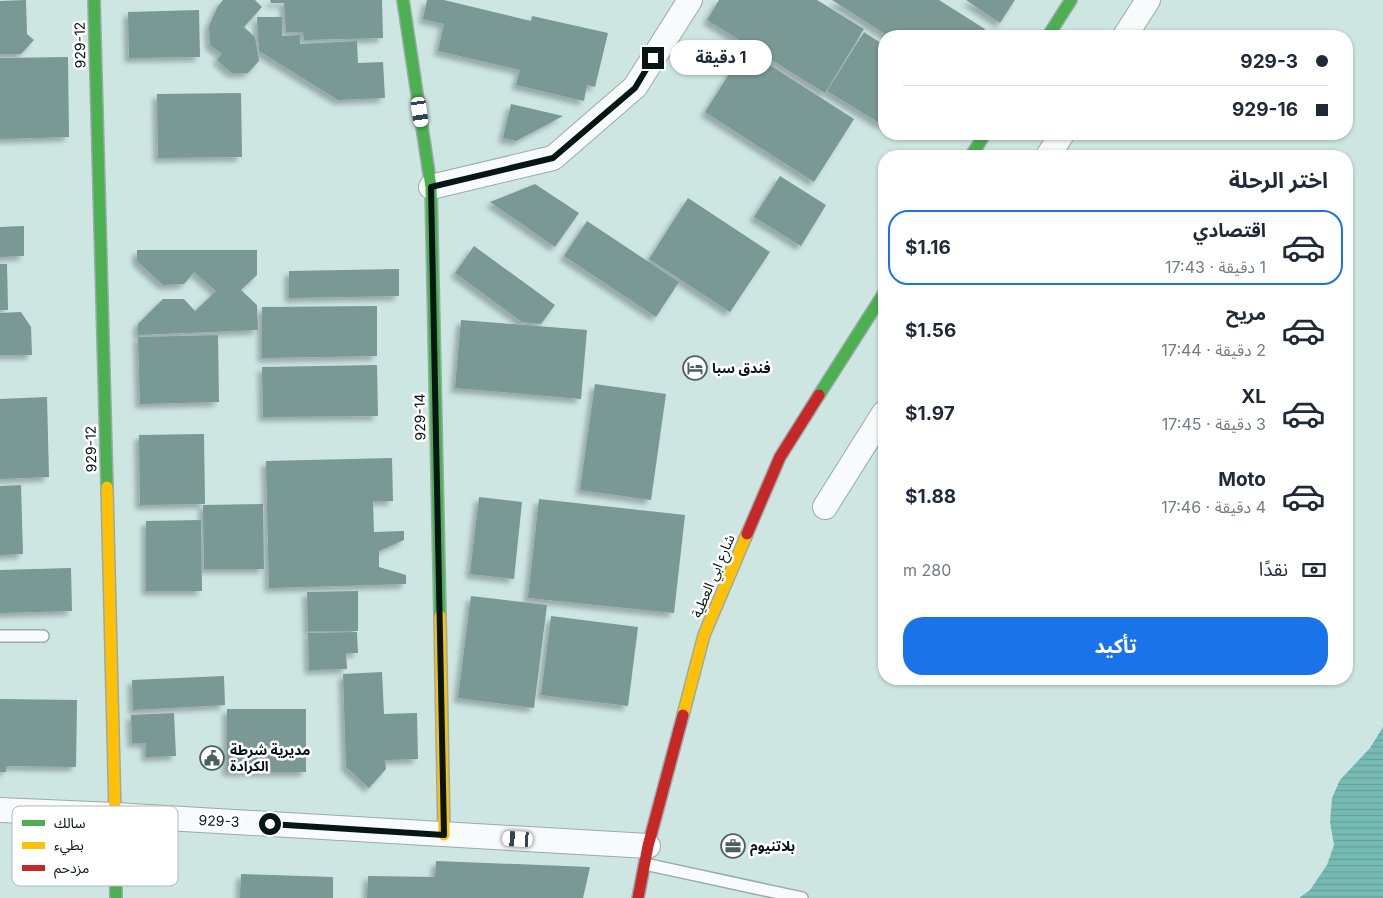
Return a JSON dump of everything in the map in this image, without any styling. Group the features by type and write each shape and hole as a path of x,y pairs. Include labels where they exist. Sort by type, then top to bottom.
{"street":[{"name":"929-12","path":"94,0 115,806"},
{"name":"929-14","path":"403,0 431,187 444,835"},
{"path":"431,187 553,158 635,88 690,0"},
{"path":"1052,30 1072,0"},
{"path":"1129,30 1148,0"},
{"name":"شارع ابي العطية","path":"638,898 646,855 704,635 780,457 878,302"},
{"path":"825,507 878,423"},
{"name":"929-3","path":"178,819 444,835 646,855"}],"lane":[{"path":"0,636 42,636"},
{"path":"646,855 802,898"}],"water":[{"path":"1383,727 1383,898 1299,898 1310,890 1327,865 1334,845 1330,822 1332,798 1340,780 1370,748"}],"building":[{"path":"26,0 27,34 34,40 21,54 0,54 0,1"},
{"path":"223,0 255,0 262,7 244,27 255,37 259,61 248,73 232,73 217,60 222,54 210,45 209,26 218,6"},
{"path":"270,0 382,0 383,38 304,40 303,32 286,32 284,3 271,3"},
{"path":"427,0 444,0 531,21 532,16 608,33 595,87 587,85 584,101 516,85 520,70 438,51 444,24 423,19"},
{"path":"719,0 817,0 864,29 825,93 707,20"},
{"path":"832,0 939,0 985,29 984,30 879,30"},
{"path":"966,0 1015,0 1000,23"},
{"path":"199,10 200,57 129,58 128,12"},
{"path":"257,17 282,17 282,36 300,35 300,44 357,41 358,63 383,62 385,98 338,100 259,51"},
{"path":"864,32 878,41 878,122 827,91"},
{"path":"745,49 854,119 814,182 705,112"},
{"path":"68,57 69,137 0,139 0,58"},
{"path":"241,93 242,157 158,158 157,94"},
{"path":"511,104 563,116 516,141 503,138"},
{"path":"780,176 826,205 801,246 754,217"},
{"path":"535,184 579,213 555,247 490,202"},
{"path":"688,198 770,252 730,312 649,259"},
{"path":"587,221 679,282 656,317 564,256"},
{"path":"24,226 24,256 0,257 0,227"},
{"path":"474,246 555,305 541,324 522,322 455,273"},
{"path":"137,250 257,250 257,275 241,290 257,305 258,330 138,335 138,324 163,299 184,299 195,311 216,291 194,272 184,284 163,285 137,261"},
{"path":"0,264 7,264 8,310 0,310"},
{"path":"399,269 399,296 289,298 289,271"},
{"path":"377,306 377,356 262,358 262,307"},
{"path":"21,312 31,327 32,355 0,355 0,313"},
{"path":"461,320 587,330 581,399 455,388"},
{"path":"218,335 219,402 140,404 138,337"},
{"path":"377,365 378,416 263,417 262,367"},
{"path":"595,384 666,394 651,500 580,490"},
{"path":"47,397 49,477 0,479 0,399"},
{"path":"204,434 205,504 140,505 139,435"},
{"path":"392,458 393,501 373,501 374,532 404,531 404,540 379,551 379,567 406,575 406,584 269,588 266,461"},
{"path":"21,485 23,554 0,555 0,486"},
{"path":"479,497 522,502 514,579 470,574"},
{"path":"539,499 685,515 674,613 528,598"},
{"path":"263,504 264,569 204,569 203,505"},
{"path":"201,520 202,591 146,591 146,521"},
{"path":"71,568 72,611 0,613 0,570"},
{"path":"358,591 358,631 308,631 307,592"},
{"path":"471,596 547,605 534,708 458,698"},
{"path":"551,616 638,627 628,706 541,695"},
{"path":"357,632 358,653 346,653 347,669 309,670 308,633"},
{"path":"382,672 384,714 417,713 418,759 385,760 386,769 369,788 346,767 343,674"},
{"path":"224,676 225,705 133,710 132,680"},
{"path":"0,699 77,700 76,767 6,766 6,772 0,772"},
{"path":"227,709 306,709 306,772 227,772"},
{"path":"174,713 176,756 146,757 146,743 132,743 131,715"},
{"path":"436,861 590,867 583,898 367,898 368,876 435,877"},
{"path":"241,874 333,877 333,898 240,898"}],"traffic: fast":[{"path":"94,0 107,487"},
{"path":"403,0 431,187 440,616"},
{"path":"1052,30 1071,0"},
{"path":"975,150 981,140"},
{"path":"819,395 878,302"},
{"path":"116,886 116,898"}],"traffic: slow":[{"path":"107,487 115,806"},
{"path":"683,715 704,635 747,534"},
{"path":"440,616 444,835"}],"traffic: jam":[{"path":"747,534 780,457 819,395"},
{"path":"638,898 648,846 683,715"}],"place":[{"name":"فندق سبا","path":"695,368"},
{"name":"مديرية شرطة الكرادة","path":"212,758"},
{"name":"بلاتنيوم","path":"733,846"}],"route":[{"path":"270,824 444,835 431,187 553,158 635,88 653,58"}]}
